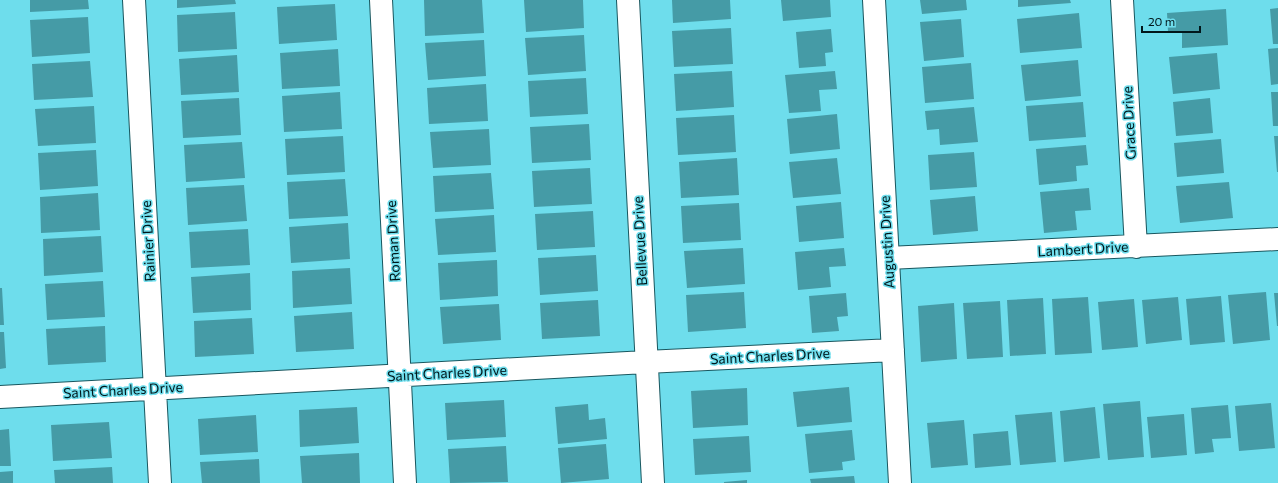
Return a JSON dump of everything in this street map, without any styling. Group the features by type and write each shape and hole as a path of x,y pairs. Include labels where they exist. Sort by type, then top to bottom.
{"street":[{"name":"Rainier Drive","path":"134,0 160,483"},
{"name":"Roman Drive","path":"381,0 405,483"},
{"name":"Bellevue Drive","path":"628,0 652,483"},
{"name":"Augustin Drive","path":"874,0 900,483"},
{"name":"Grace Drive","path":"1122,0 1136,247"},
{"name":"Lambert Drive","path":"888,258 1278,239"},
{"name":"Saint Charles Drive","path":"0,397 893,350"}],"building":[{"path":"30,0 88,0 89,9 30,12"},
{"path":"177,0 235,0 236,4 177,8"},
{"path":"424,0 482,0 484,33 425,36"},
{"path":"524,0 583,0 584,28 526,32"},
{"path":"672,0 730,0 731,19 673,23"},
{"path":"781,0 830,0 831,17 783,21"},
{"path":"920,0 966,0 967,10 922,14"},
{"path":"1018,0 1070,0 1071,3 1018,7"},
{"path":"335,4 337,40 279,44 277,7"},
{"path":"1278,8 1278,44 1273,44 1270,9"},
{"path":"1226,9 1228,45 1182,48 1182,31 1168,32 1167,13"},
{"path":"235,12 237,49 178,52 177,15"},
{"path":"1079,13 1082,48 1020,53 1017,19"},
{"path":"88,17 90,53 32,57 30,20"},
{"path":"961,19 964,57 924,61 920,22"},
{"path":"731,28 733,64 674,67 672,31"},
{"path":"831,29 833,52 825,53 826,66 799,68 796,32"},
{"path":"584,35 586,71 528,75 525,38"},
{"path":"484,40 486,76 428,80 425,43"},
{"path":"1278,48 1278,84 1271,85 1268,49"},
{"path":"338,49 340,86 282,89 280,53"},
{"path":"1217,53 1220,89 1173,94 1169,57"},
{"path":"237,55 239,92 181,95 179,59"},
{"path":"1078,60 1081,96 1025,101 1021,65"},
{"path":"90,61 93,97 34,100 32,64"},
{"path":"971,63 974,99 925,103 922,67"},
{"path":"732,71 734,107 676,111 674,74"},
{"path":"835,71 837,89 819,90 821,111 789,113 785,75"},
{"path":"586,78 588,114 530,117 528,81"},
{"path":"486,84 488,121 429,124 427,88"},
{"path":"340,92 342,129 284,132 282,96"},
{"path":"1271,92 1278,92 1278,126 1273,126"},
{"path":"239,98 241,135 183,138 181,101"},
{"path":"1210,98 1213,133 1176,136 1173,102"},
{"path":"1083,102 1086,137 1029,141 1026,106"},
{"path":"94,106 96,143 38,146 35,109"},
{"path":"974,107 978,142 940,145 939,129 927,130 925,111"},
{"path":"837,114 840,149 790,154 787,119"},
{"path":"734,115 736,152 678,155 676,118"},
{"path":"589,124 591,160 532,163 530,127"},
{"path":"489,129 491,165 433,168 430,132"},
{"path":"343,136 345,172 287,175 285,139"},
{"path":"1274,136 1278,136 1278,172 1277,172"},
{"path":"1221,139 1224,173 1177,177 1174,143"},
{"path":"242,142 245,178 186,182 184,145"},
{"path":"1086,145 1088,165 1076,166 1077,181 1039,185 1036,149"},
{"path":"96,150 98,186 40,190 38,153"},
{"path":"974,152 977,187 930,190 928,155"},
{"path":"737,158 739,195 681,198 679,162"},
{"path":"837,158 841,194 793,198 789,162"},
{"path":"590,168 592,204 534,207 532,171"},
{"path":"491,173 494,209 435,212 433,176"},
{"path":"345,179 348,216 289,219 287,182"},
{"path":"1229,182 1233,218 1180,223 1176,186"},
{"path":"244,185 247,221 188,225 186,188"},
{"path":"1089,188 1091,210 1075,211 1077,230 1044,233 1040,192"},
{"path":"98,193 100,230 41,233 40,197"},
{"path":"975,196 978,231 933,235 930,200"},
{"path":"841,202 844,238 799,242 796,206"},
{"path":"739,203 741,240 683,243 681,206"},
{"path":"593,211 595,247 537,250 535,214"},
{"path":"494,215 496,252 438,255 435,219"},
{"path":"348,223 350,259 291,263 289,227"},
{"path":"248,229 250,265 191,268 189,232"},
{"path":"101,236 103,272 44,276 43,239"},
{"path":"743,248 745,284 687,288 684,251"},
{"path":"844,248 846,266 829,267 831,287 798,290 795,252"},
{"path":"596,255 598,291 540,295 538,258"},
{"path":"497,260 498,296 440,300 438,263"},
{"path":"350,268 352,304 293,308 292,271"},
{"path":"250,273 251,310 193,313 191,277"},
{"path":"103,281 105,317 47,320 45,284"},
{"path":"0,288 2,288 4,325 0,325"},
{"path":"744,292 746,328 688,332 686,295"},
{"path":"1266,292 1270,340 1233,344 1228,295"},
{"path":"846,293 848,316 837,317 839,331 812,333 809,296"},
{"path":"1274,293 1278,293 1278,326 1277,326"},
{"path":"1221,296 1225,342 1190,345 1186,299"},
{"path":"1088,297 1092,353 1055,355 1052,299"},
{"path":"1178,297 1182,340 1146,344 1142,300"},
{"path":"1043,298 1046,354 1010,356 1007,300"},
{"path":"1134,299 1138,347 1102,350 1098,302"},
{"path":"598,300 600,336 542,339 540,303"},
{"path":"1000,301 1003,357 967,359 963,303"},
{"path":"954,303 957,359 921,362 918,306"},
{"path":"499,304 501,340 443,344 440,307"},
{"path":"352,312 354,349 296,352 294,316"},
{"path":"252,318 254,354 195,357 194,321"},
{"path":"105,326 106,362 48,365 46,329"},
{"path":"0,332 4,332 6,368 0,369"},
{"path":"849,387 852,422 797,427 793,392"},
{"path":"747,388 748,425 693,428 691,391"},
{"path":"504,400 506,437 447,440 445,403"},
{"path":"1140,401 1144,457 1108,460 1103,404"},
{"path":"1271,403 1275,448 1239,451 1235,406"},
{"path":"588,404 589,420 605,418 607,439 558,444 555,407"},
{"path":"1228,405 1231,438 1212,439 1214,452 1195,454 1191,408"},
{"path":"357,407 359,443 300,447 299,410"},
{"path":"1095,407 1100,458 1064,462 1060,411"},
{"path":"1052,412 1056,462 1020,465 1015,415"},
{"path":"1184,414 1187,455 1151,458 1147,417"},
{"path":"256,415 258,452 200,455 198,419"},
{"path":"964,420 968,465 931,468 927,423"},
{"path":"109,422 112,458 53,461 51,425"},
{"path":"9,429 11,466 0,466 0,430"},
{"path":"852,430 855,460 842,462 843,470 809,473 805,434"},
{"path":"1008,431 1011,465 975,468 973,434"},
{"path":"749,436 751,472 695,475 693,439"},
{"path":"606,444 609,479 561,483 558,448"},
{"path":"506,446 508,482 450,483 448,449"},
{"path":"359,453 360,483 302,483 300,456"},
{"path":"259,459 260,483 202,483 200,462"},
{"path":"112,467 113,483 55,483 54,470"},
{"path":"13,471 13,483 0,483 0,472"},
{"path":"854,476 855,483 811,483 810,479"},
{"path":"747,480 747,483 724,483 724,482"}]}
